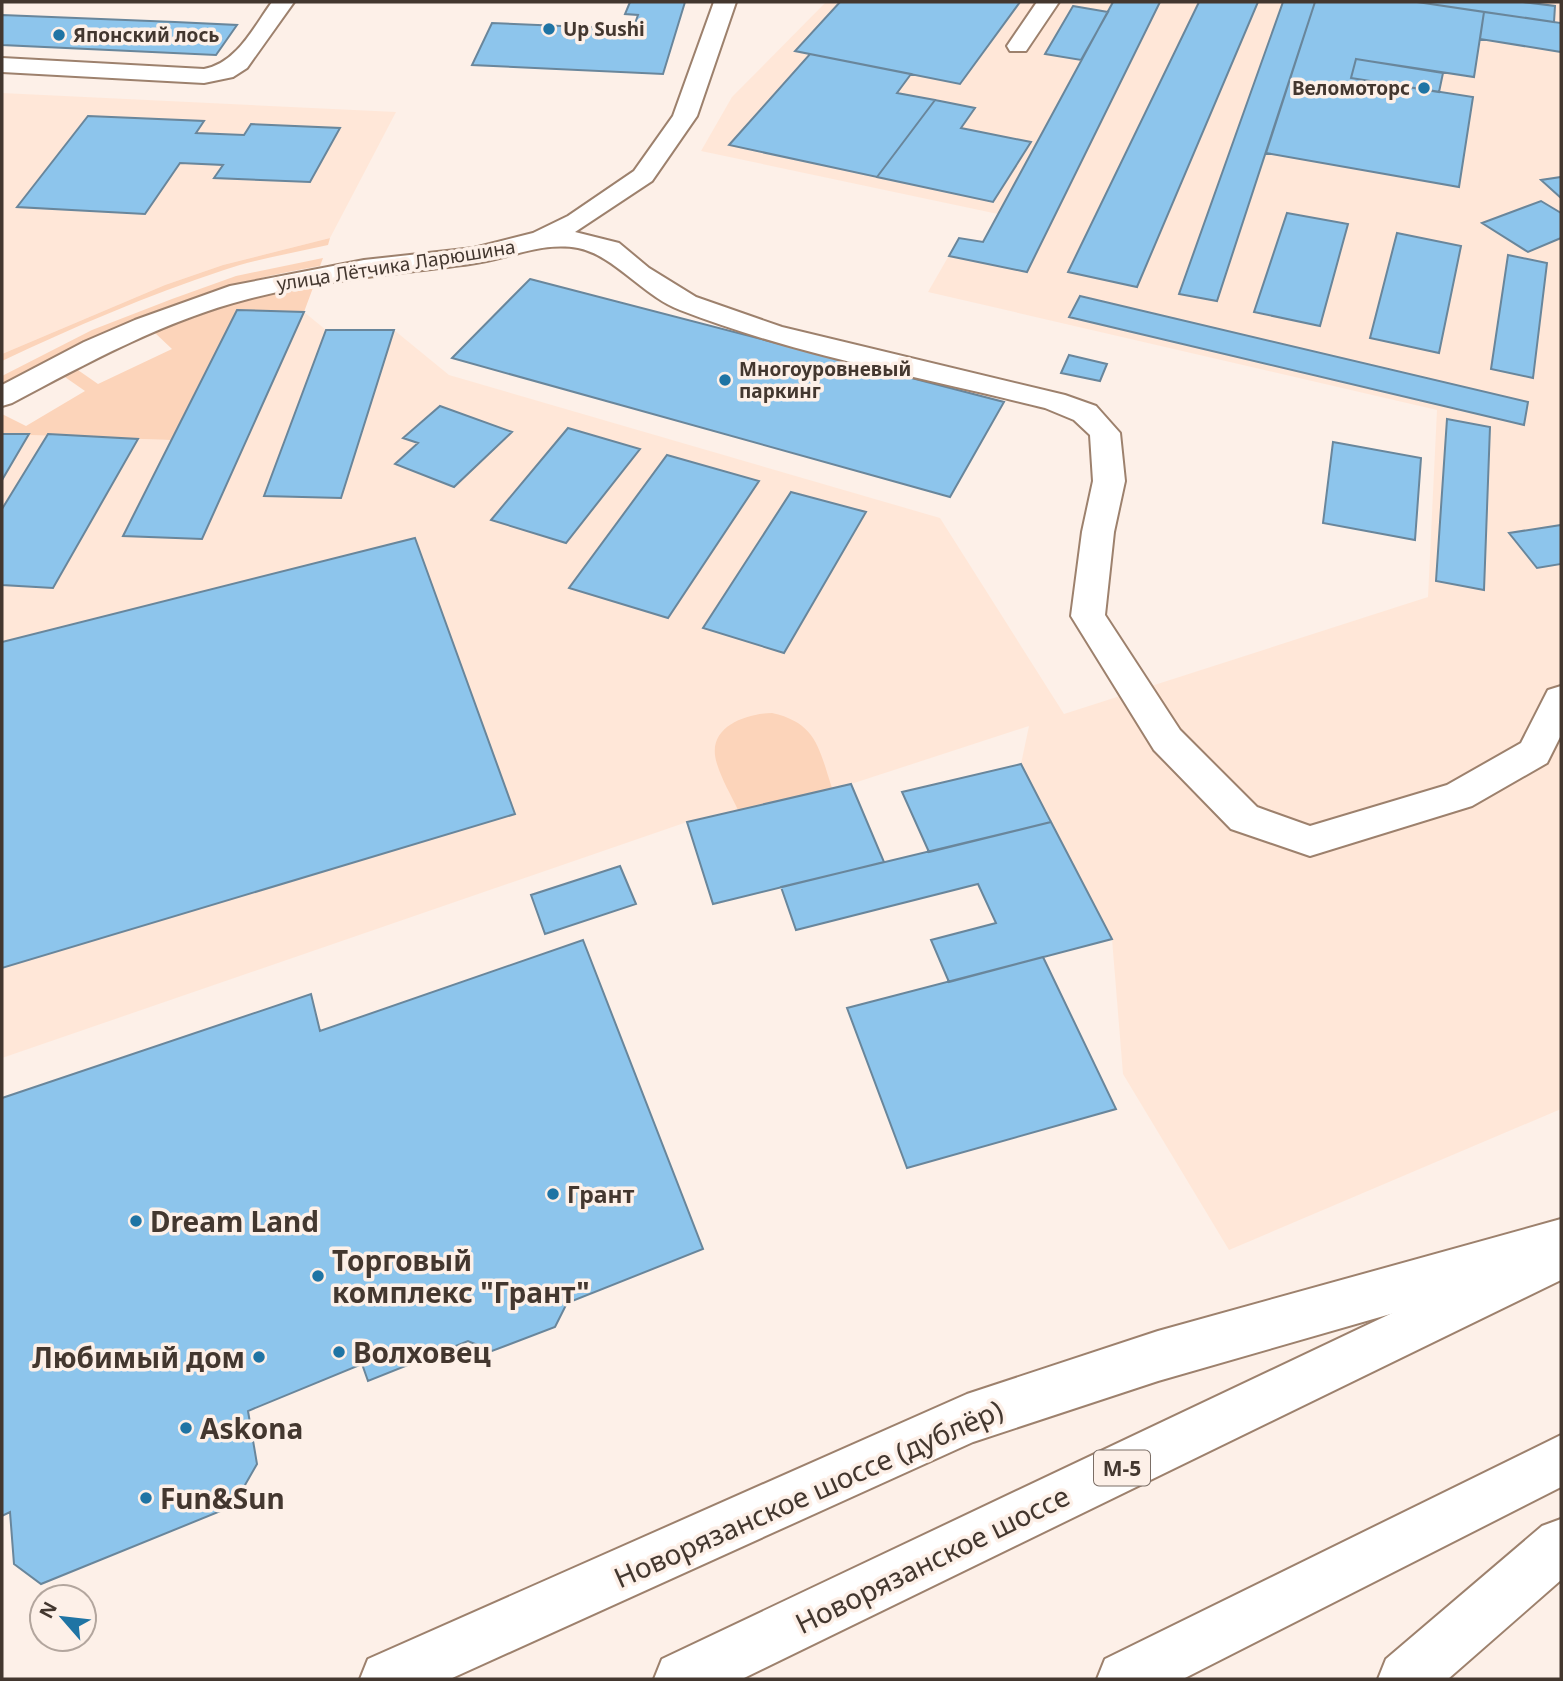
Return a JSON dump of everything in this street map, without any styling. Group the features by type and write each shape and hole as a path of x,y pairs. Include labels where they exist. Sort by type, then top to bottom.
{"main road":[{"path":"2,65 204,76 225,72 239,63 283,2"},
{"name":"улица Лётчика Ларюшина","path":"2,397 94,348 145,326 240,292 364,268 474,256 542,239 577,221 643,176 685,116 725,2"},
{"path":"1018,46 1048,2"},
{"path":"542,239 577,240 610,249 639,274 686,303 773,333 1055,401 1085,413 1104,433 1110,481 1098,532 1088,616 1167,740 1244,818 1310,841 1459,796 1534,752 1561,699"},
{"name":"Новорязанское шоссе (дублёр)","path":"388,1679 967,1419 1158,1356 1561,1241"},
{"name":"Новорязанское шоссе","path":"682,1679 1561,1256"},
{"path":"1125,1679 1561,1460"},
{"path":"1406,1679 1561,1545"}],"shaded area":[{"path":"826,2 1561,2 1561,1109 1229,1250 1123,1074 1112,939 1021,764 1029,726 851,784 687,822 2,1058 2,434 171,440 237,310 304,312 326,330 394,330 449,375 940,518 1064,714 1428,597 1437,410 928,292 959,238 983,242 998,214 701,151 732,97"},
{"path":"2,93 396,112 330,238 223,265 165,285 2,354"},
{"path":"330,238 328,245 262,259 167,290 2,361 2,354 165,285 223,265"},
{"path":"323,258 320,266 237,284 156,312 78,345 2,384 2,376 92,330 236,276"},
{"path":"314,285 304,312 237,310 171,440 2,434 2,414 26,426 85,391 62,375 75,368 98,384 172,349 154,332 234,303"},
{"path":"772,713 799,723 807,731 819,750 832,788 738,810 717,764 717,741 722,732 739,720"}],"building":[{"path":"630,2 685,2 663,74 472,65 492,23 633,29 638,15 625,14"},
{"path":"840,2 1020,2 960,84 795,51"},
{"path":"1113,2 1160,2 1027,272 949,256 959,238 983,242"},
{"path":"1199,2 1258,2 1137,287 1068,272"},
{"path":"1283,2 1315,2 1217,301 1179,294"},
{"path":"1315,2 1417,2 1484,12 1474,77 1356,59 1351,78 1473,97 1459,187 1266,153"},
{"path":"1417,2 1523,2 1555,6 1554,22"},
{"path":"1073,6 1108,12 1081,60 1045,54"},
{"path":"1484,12 1561,23 1561,52 1480,39"},
{"path":"2,15 237,25 216,55 2,45"},
{"path":"810,54 911,74 897,93 935,100 877,177 729,145"},
{"path":"1356,59 1443,73 1439,92 1351,78"},
{"path":"935,100 975,108 961,128 1031,142 993,202 877,177"},
{"path":"88,116 204,121 196,133 244,135 251,124 340,128 310,182 214,178 223,165 180,163 145,214 17,207"},
{"path":"1561,177 1561,198 1541,180"},
{"path":"1541,201 1561,213 1561,238 1528,252 1482,223"},
{"path":"1287,213 1348,224 1320,326 1254,312"},
{"path":"1397,233 1461,246 1439,353 1370,338"},
{"path":"1508,255 1547,263 1533,378 1491,369"},
{"name":"Многоуровневый паркинг","path":"530,279 1004,402 950,497 452,358"},
{"path":"1080,296 1528,402 1524,425 1069,317"},
{"path":"237,310 304,312 202,539 123,536"},
{"path":"326,330 394,330 341,498 264,496"},
{"path":"1069,355 1107,364 1100,381 1061,373"},
{"path":"440,406 512,432 454,487 395,464 418,443 403,438"},
{"path":"1447,419 1490,427 1484,590 1436,581"},
{"path":"568,428 640,449 566,543 491,520"},
{"path":"2,434 29,434 2,480"},
{"path":"48,434 138,439 53,588 2,585 2,509"},
{"path":"1333,442 1421,458 1415,540 1323,523"},
{"path":"667,455 759,481 668,618 569,588"},
{"path":"791,492 866,512 784,653 703,628"},
{"path":"1561,525 1561,564 1537,568 1509,533"},
{"path":"415,538 515,814 2,968 2,642"},
{"path":"1021,764 1051,822 929,852 902,792"},
{"path":"851,784 884,862 713,904 687,822"},
{"path":"1051,822 1112,939 949,982 931,940 996,923 978,884 796,930 781,887"},
{"path":"620,866 636,904 545,934 531,895"},
{"name":"Торговый комплекс \"Грант\"","path":"583,940 703,1249 567,1303 555,1327 492,1351 468,1341 368,1381 362,1364 248,1411 257,1464 233,1506 40,1583 14,1564 10,1512 2,1516 2,1098 311,994 320,1031"},
{"path":"1043,957 1116,1109 907,1168 847,1008"}],"place":[{"name":"Up Sushi","path":"549,29"},
{"name":"Японский лось","path":"59,35"},
{"name":"Веломоторс","path":"1424,88"},
{"name":"Многоуровневый паркинг","path":"725,380"},
{"name":"Грант","path":"553,1194"},
{"name":"Dream Land","path":"136,1221"},
{"name":"Торговый комплекс \"Грант\"","path":"318,1276"},
{"name":"Волховец","path":"339,1352"},
{"name":"Любимый дом","path":"259,1357"},
{"name":"Askona","path":"186,1428"},
{"name":"Fun&Sun","path":"146,1498"}]}
